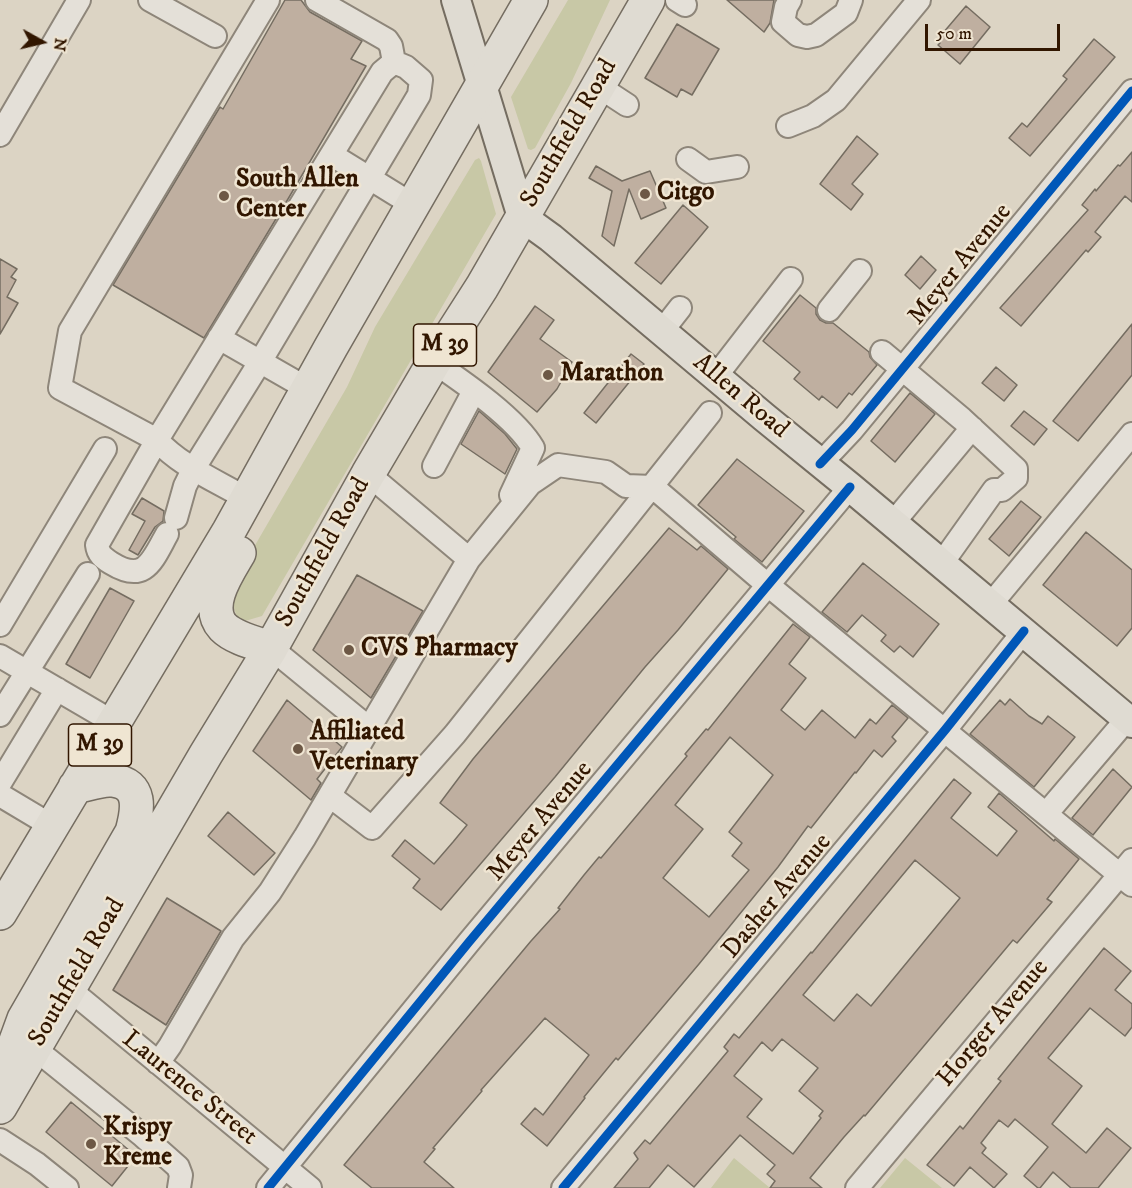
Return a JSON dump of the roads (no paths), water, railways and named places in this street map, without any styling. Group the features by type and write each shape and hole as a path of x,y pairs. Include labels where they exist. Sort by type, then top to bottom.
{"highway":[{"name":"M 39","path":"0,914 247,499 355,305 531,0"},
{"name":"Southfield Road","path":"0,1106 206,754 271,648 368,474 434,362 482,287 648,0"},
{"path":"271,648 242,638 223,626 216,611 217,597 228,571 327,403 345,366 355,305"},
{"path":"0,1106 7,1061 24,1019 132,832 137,813 136,796 129,787 121,782 110,780 75,787"}],"main road":[{"path":"456,0 522,217"},
{"name":"Allen Road","path":"522,217 551,238 1129,721"}],"street":[{"path":"0,135 79,0"},
{"path":"150,0 215,36"},
{"path":"247,499 167,451 157,440 60,388 70,331 268,0"},
{"path":"317,0 387,40 391,46 394,62"},
{"path":"790,0 783,21 798,35 807,37 816,35 846,13 851,0"},
{"path":"788,126 813,116 836,100 919,0"},
{"path":"394,62 406,67 421,80 419,95 194,468 171,526 153,560 144,568 127,572 100,555 97,545 157,440 382,72 394,62"},
{"path":"597,86 627,105"},
{"name":"Meyer Avenue","path":"820,464 904,368 1132,91"},
{"path":"332,155 413,205"},
{"path":"688,159 706,172 737,167"},
{"path":"829,310 860,271"},
{"path":"716,376 791,279"},
{"path":"662,332 680,308"},
{"path":"219,338 308,389"},
{"path":"882,352 904,368 1016,469 1016,478 1002,490 994,490 942,563"},
{"path":"158,1062 170,1046 233,938 270,892 330,796 496,518 533,448 526,435 474,391 434,362"},
{"path":"434,466 474,391"},
{"path":"330,796 372,828 455,734 710,413"},
{"path":"893,523 972,428"},
{"path":"991,604 1132,434"},
{"path":"0,625 105,449"},
{"path":"496,518 530,484 558,465 606,472 626,486 653,487 1046,814 1128,873"},
{"path":"368,474 470,559"},
{"name":"Meyer Avenue","path":"268,1188 469,942 850,487"},
{"path":"0,715 88,574"},
{"name":"Dasher Avenue","path":"563,1188 1024,632"},
{"path":"271,648 370,729"},
{"path":"0,656 113,722"},
{"path":"0,783 57,689"},
{"path":"1046,814 1129,721"},
{"path":"0,795 52,826"},
{"name":"Horger Avenue","path":"856,1188 1128,873"},
{"name":"Laurence Street","path":"69,989 310,1188"},
{"path":"34,1048 144,1136 178,1167 181,1175 179,1188"},
{"path":"0,1140 37,1164 67,1188"}],"place":[{"name":"Citgo","path":"645,194"},
{"name":"South Allen Center","path":"224,196"},
{"name":"Marathon","path":"548,375"},
{"name":"CVS Pharmacy","path":"349,650"},
{"name":"Affiliated Veterinary","path":"298,749"},
{"name":"Krispy Kreme","path":"91,1144"}]}
